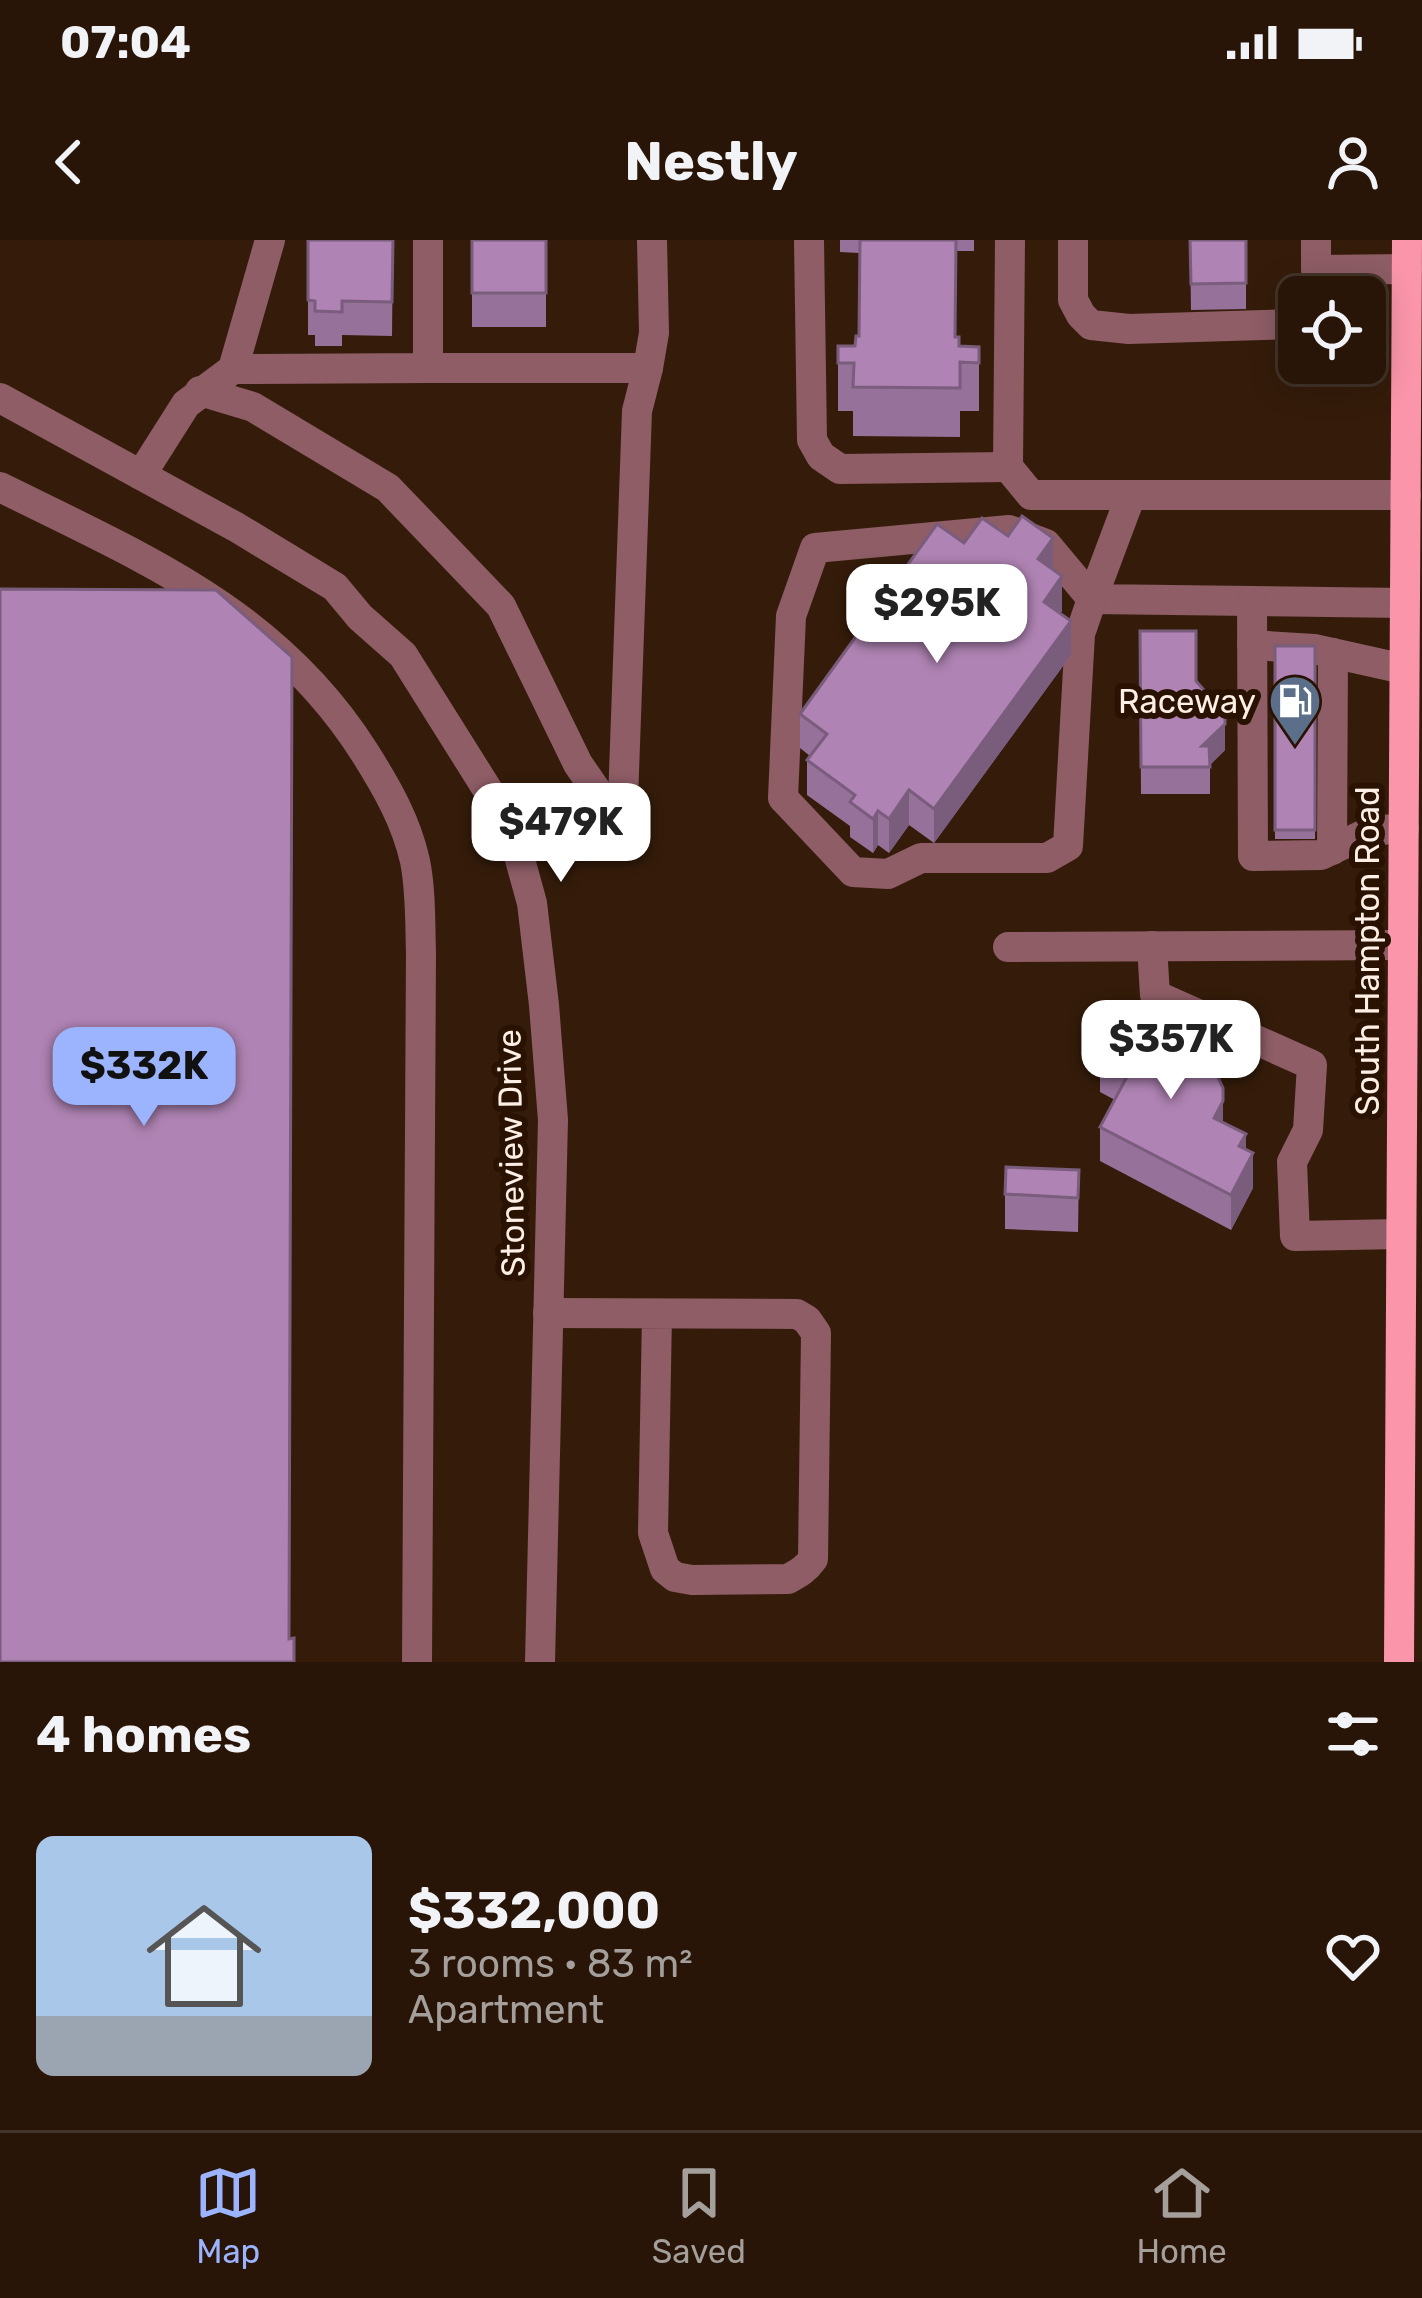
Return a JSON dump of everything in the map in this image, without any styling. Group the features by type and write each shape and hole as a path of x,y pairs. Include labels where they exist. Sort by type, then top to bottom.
{"main road":[{"name":"South Hampton Road","path":"1399,1662 1412,1235 1403,945 1405,669 1413,603 1406,495 1407,255"}],"street":[{"path":"233,369 270,240"},
{"path":"428,240 428,368"},
{"path":"200,391 253,407 388,488 501,606 578,764 622,828 637,411 655,333 652,240"},
{"path":"809,240 812,440 821,456 841,470 1008,466"},
{"path":"1010,240 1008,466 1031,495 1406,495"},
{"path":"1073,240 1073,300 1091,325 1129,329 1278,324"},
{"path":"1314,269 1407,255"},
{"path":"141,475 186,404 233,369 648,368"},
{"name":"Stoneview Drive","path":"0,398 334,587 403,655 489,792 519,856 532,903 553,1120 540,1662"},
{"path":"0,487 168,570 272,645 343,718 401,817 419,887 421,952 417,1662"},
{"path":"1130,495 1092,599 1080,634 1068,846 1047,858 921,858 889,874 854,872 783,797 791,616 815,548 1009,530 1046,544 1092,599 1413,603"},
{"path":"1252,601 1253,856 1321,855 1372,830 1404,830"},
{"path":"1252,645 1333,652 1405,669"},
{"path":"1332,850 1333,652"},
{"path":"1008,947 1403,945"},
{"path":"1151,946 1155,995 1312,1065 1308,1130 1292,1162 1295,1236 1412,1235"},
{"path":"548,1313 797,1314 807,1320 816,1333 813,1558 798,1574 788,1579 692,1580 675,1577 665,1569 653,1533 657,1314"}],"building":[{"path":"308,240 393,240 392,302 342,301 342,312 315,311 315,301 308,300"},
{"path":"472,240 546,240 546,293 472,293"},
{"path":"860,240 956,240 955,337 959,337 959,346 979,347 979,363 960,362 960,388 853,387 854,363 838,363 838,346 855,346 859,336"},
{"path":"1190,240 1246,240 1246,283 1191,284"},
{"path":"1022,516 1053,538 1038,559 1062,576 1044,602 1071,621 934,809 909,790 889,819 878,811 873,819 850,802 855,795 807,760 827,734 800,714 937,524 964,543 982,518 1008,536"},
{"path":"0,589 216,590 292,657 289,1639 294,1638 294,1662 0,1662"},
{"path":"1140,631 1196,631 1196,681 1210,697 1225,697 1225,724 1202,746 1209,746 1210,767 1141,767"},
{"name":"Raceway","path":"1275,646 1315,646 1315,830 1275,830"},
{"path":"1129,1003 1194,1036 1183,1057 1217,1075 1223,1101 1214,1118 1246,1134 1239,1146 1253,1153 1231,1195 1100,1127 1129,1073 1100,1058"},
{"path":"1006,1167 1079,1170 1078,1198 1005,1194"}],"place":[{"name":"Raceway","path":"1295,747"}]}
